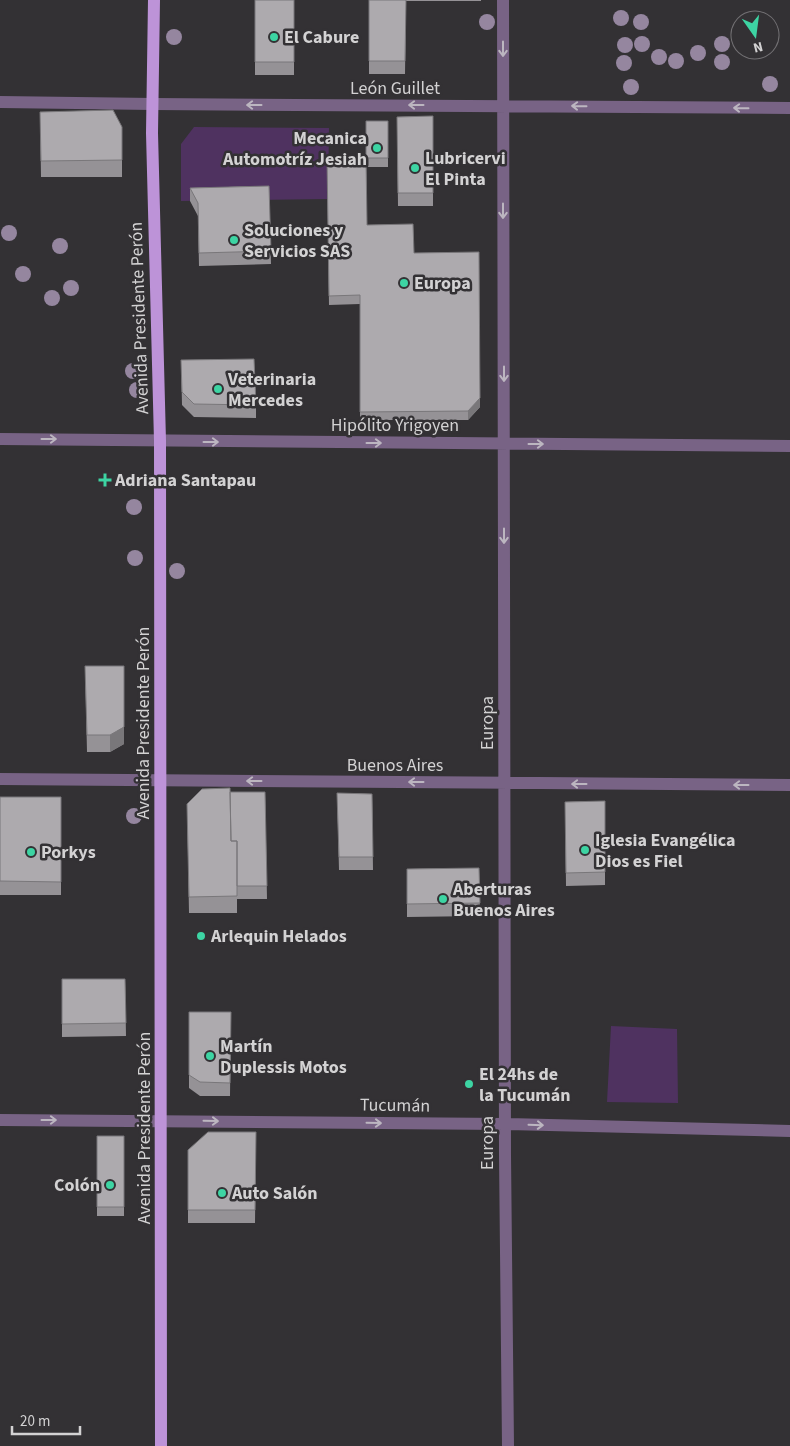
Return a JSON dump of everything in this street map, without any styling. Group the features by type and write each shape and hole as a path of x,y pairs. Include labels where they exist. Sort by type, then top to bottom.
{"main road":[{"name":"Avenida Presidente Perón","path":"154,0 152,133 160,441 161,1446"}],"street":[{"name":"Europa","path":"503,0 505,1124 508,1446"},
{"name":"León Guillet","path":"0,102 790,108"},
{"name":"Hipólito Yrigoyen","path":"0,439 790,446"},
{"name":"Buenos Aires","path":"0,779 790,785"},
{"name":"Tucumán","path":"0,1120 505,1124 790,1131"}],"shaded area":[{"path":"194,127 329,128 328,199 181,201 181,144"},
{"path":"611,1026 677,1029 678,1103 607,1102"}],"building":[{"name":"El Cabure","path":"255,0 294,0 294,62 255,62"},
{"path":"369,0 406,0 405,61 369,61"},
{"path":"113,110 122,127 122,160 41,161 40,112"},
{"name":"Lubricervi El Pinta","path":"433,116 433,193 398,193 397,117"},
{"name":"Mecanica Automotríz Jesiah","path":"366,121 388,121 388,158 366,158"},
{"name":"Europa","path":"327,158 366,158 367,225 413,224 414,253 479,252 480,398 468,411 360,412 360,295 329,296"},
{"name":"Soluciones y Servicios SAS","path":"269,186 271,251 199,253 198,203 190,188"},
{"name":"Veterinaria Mercedes","path":"254,359 256,405 194,404 182,392 181,360"},
{"path":"85,666 124,666 124,727 110,735 87,735"},
{"path":"230,788 231,841 237,841 237,896 189,897 187,804 202,789"},
{"path":"230,792 265,792 267,886 237,886 237,841 231,841"},
{"path":"337,793 372,794 373,857 339,857"},
{"name":"Porkys","path":"0,797 61,797 61,882 0,881"},
{"name":"Iglesia Evangélica Dios es Fiel","path":"605,801 605,872 566,873 565,802"},
{"name":"Aberturas Buenos Aires","path":"479,868 480,903 407,904 407,869"},
{"path":"62,979 125,979 126,1023 62,1024"},
{"name":"Martín Duplessis Motos","path":"189,1012 231,1012 230,1083 200,1082 189,1075"},
{"name":"Auto Salón","path":"208,1132 256,1132 255,1210 188,1210 188,1150"},
{"name":"Colón","path":"97,1136 124,1136 124,1207 97,1207"}],"place":[{"name":"El Cabure","path":"274,37"},
{"name":"Mecanica Automotríz Jesiah","path":"377,148"},
{"name":"Lubricervi El Pinta","path":"415,168"},
{"name":"Soluciones y Servicios SAS","path":"234,240"},
{"name":"Europa","path":"404,283"},
{"name":"Veterinaria Mercedes","path":"218,389"},
{"name":"Adriana Santapau","path":"105,480"},
{"name":"Iglesia Evangélica Dios es Fiel","path":"585,850"},
{"name":"Porkys","path":"31,852"},
{"name":"Aberturas Buenos Aires","path":"443,899"},
{"name":"Arlequin Helados","path":"201,936"},
{"name":"Martín Duplessis Motos","path":"210,1056"},
{"name":"El 24hs de la Tucumán","path":"469,1084"},
{"name":"Colón","path":"110,1185"},
{"name":"Auto Salón","path":"222,1193"}]}
